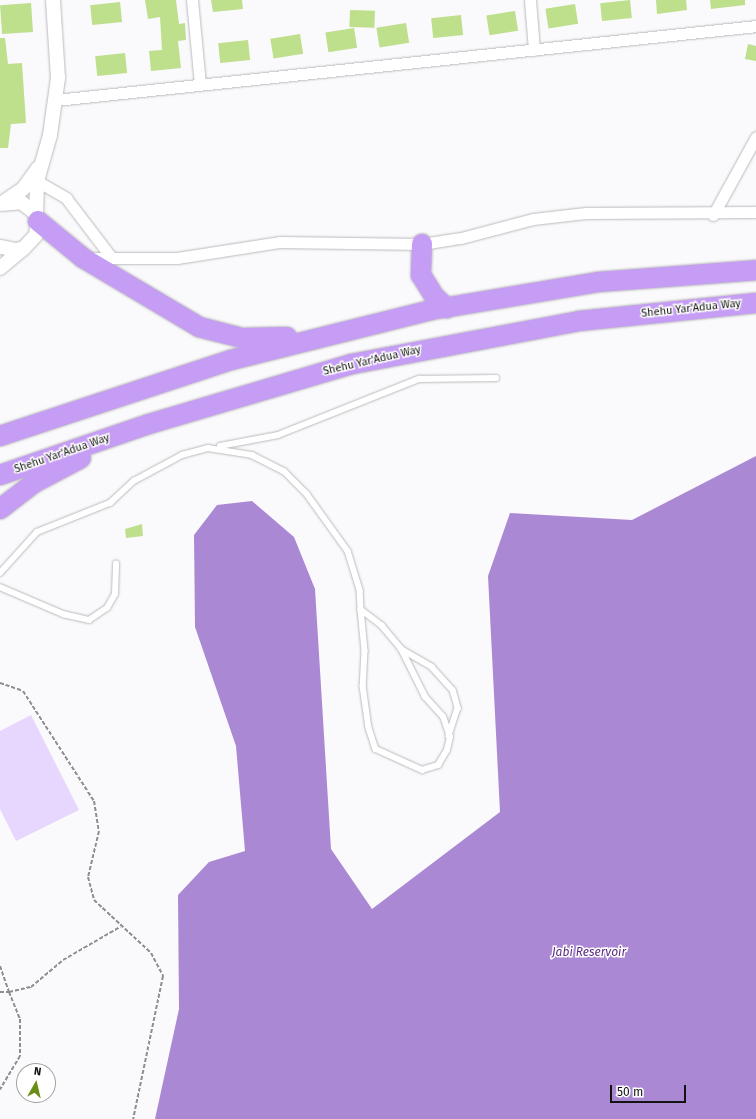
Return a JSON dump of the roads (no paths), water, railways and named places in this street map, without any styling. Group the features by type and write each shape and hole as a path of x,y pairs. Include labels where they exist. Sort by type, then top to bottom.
{"highway":[{"path":"37,218 83,258 186,320 227,336 265,339 362,327"},
{"path":"422,244 421,275 434,296 447,308"},
{"path":"0,436 224,362 362,327 447,308 598,282 756,270"},
{"name":"Shehu Yar'Adua Way","path":"0,475 149,424 291,380 422,349 579,321 756,303"},
{"path":"0,509 58,470 149,424"}],"street":[{"path":"0,268 24,248 36,235 37,181 56,100 58,54 53,0"},
{"path":"192,0 200,85"},
{"path":"530,0 534,50"},
{"path":"56,100 756,26"},
{"path":"712,215 756,137"},
{"path":"2,202 23,189 40,165"},
{"path":"37,181 66,198 111,257"},
{"path":"2,202 21,202 37,218"},
{"path":"83,258 177,258 279,242 422,244 556,216 620,212 712,215 756,212"},
{"path":"0,247 8,250 24,248"}],"lane":[{"path":"0,573 37,532 110,503 156,467 208,448 278,435 419,379 496,378"},
{"path":"208,448 252,454 284,471 307,494 348,551 361,610 363,686 369,728 376,749 422,770 438,765 447,750 449,736 458,708 454,690 432,667 401,649"},
{"path":"0,587 63,614 89,620 107,608 115,594 116,564"},
{"path":"361,610 382,626 401,649 425,697 443,717 449,736"}],"water":[{"name":"Jabi Reservoir","path":"756,456 756,1119 155,1119 179,1009 178,895 209,862 245,851 236,746 195,627 194,535 217,505 252,501 294,537 315,589 331,849 372,909 500,812 488,576 510,513 632,520"}]}
